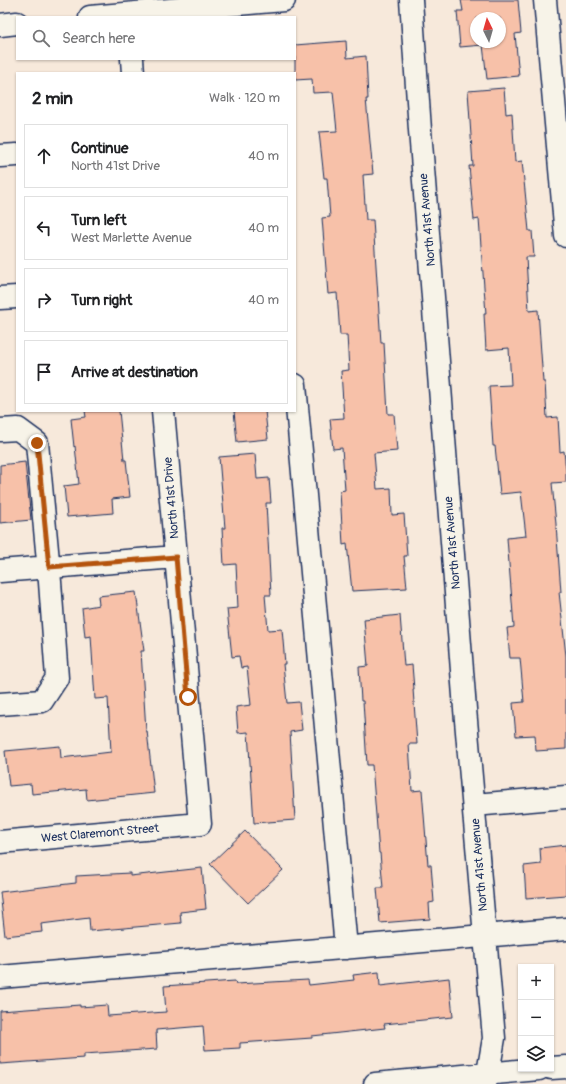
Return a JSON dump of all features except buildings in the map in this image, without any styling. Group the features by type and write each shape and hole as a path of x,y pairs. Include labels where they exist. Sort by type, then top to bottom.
{"street":[{"path":"109,16 284,0"},
{"name":"North 41st Avenue","path":"411,0 459,630 494,1038 487,1079"},
{"path":"545,0 566,236"},
{"path":"0,25 16,23"},
{"path":"132,60 133,72"},
{"path":"0,156 16,154"},
{"path":"0,298 16,296"},
{"path":"296,396 346,948"},
{"name":"North 41st Drive","path":"163,412 200,824"},
{"path":"0,430 18,429 37,443 49,567 57,678 42,701 0,704"},
{"path":"0,571 176,557"},
{"path":"474,805 566,797"},
{"name":"West Claremont Street","path":"0,842 200,824"},
{"path":"0,977 566,929"},
{"path":"554,1068 566,1067"},
{"path":"375,1084 487,1079 523,1072"}],"route":[{"path":"37,443 49,567 176,557 188,697"}]}
